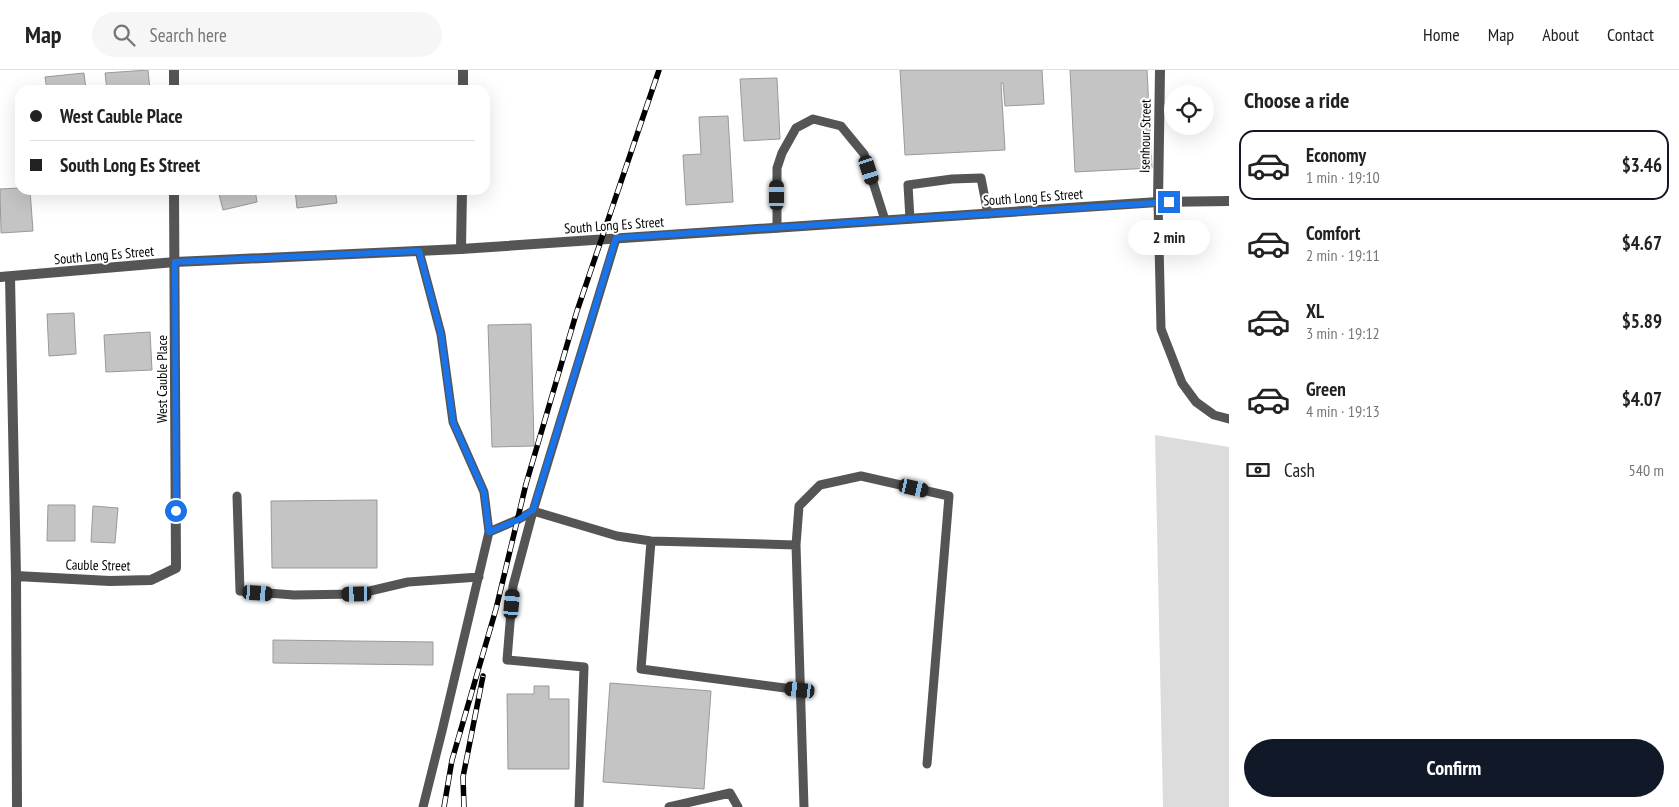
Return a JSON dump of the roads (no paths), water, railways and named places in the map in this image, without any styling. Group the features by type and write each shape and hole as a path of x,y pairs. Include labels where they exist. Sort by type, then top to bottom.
{"street":[{"path":"174,70 174,85"},
{"path":"463,70 463,85"},
{"name":"Isenhour Street","path":"1158,202 1160,70"},
{"name":"West Cauble Place","path":"174,195 176,568"},
{"path":"461,249 462,195"},
{"name":"South Long Es Street","path":"5,277 175,262 461,249 1158,202 1229,201"},
{"path":"5,277 16,576 17,807"},
{"name":"Cauble Street","path":"16,576 110,581 151,580 176,568"}],"lane":[{"path":"777,228 777,168 782,153 796,128 813,119 841,126 864,154 885,220"},
{"path":"910,219 908,185 952,179 981,178 988,214"},
{"path":"1158,202 1161,329 1182,383 1196,402 1214,415 1229,419"},
{"path":"579,807 584,667 507,660 513,586 533,510 616,238"},
{"path":"419,251 441,334 453,422 484,492 489,532 422,807"},
{"path":"804,807 796,545 799,506 820,485 861,476 948,496 927,764"},
{"path":"236,496 240,591 294,595 357,594 408,582 479,577"},
{"path":"489,532 518,520 533,510"},
{"path":"533,510 617,536 651,541 796,545"},
{"path":"651,541 640,670 800,690"},
{"path":"669,807 730,793 738,807"}],"railway":[{"path":"444,807 452,760 496,609 526,484 577,311 659,70"},
{"path":"464,807 463,777 483,676"}]}
